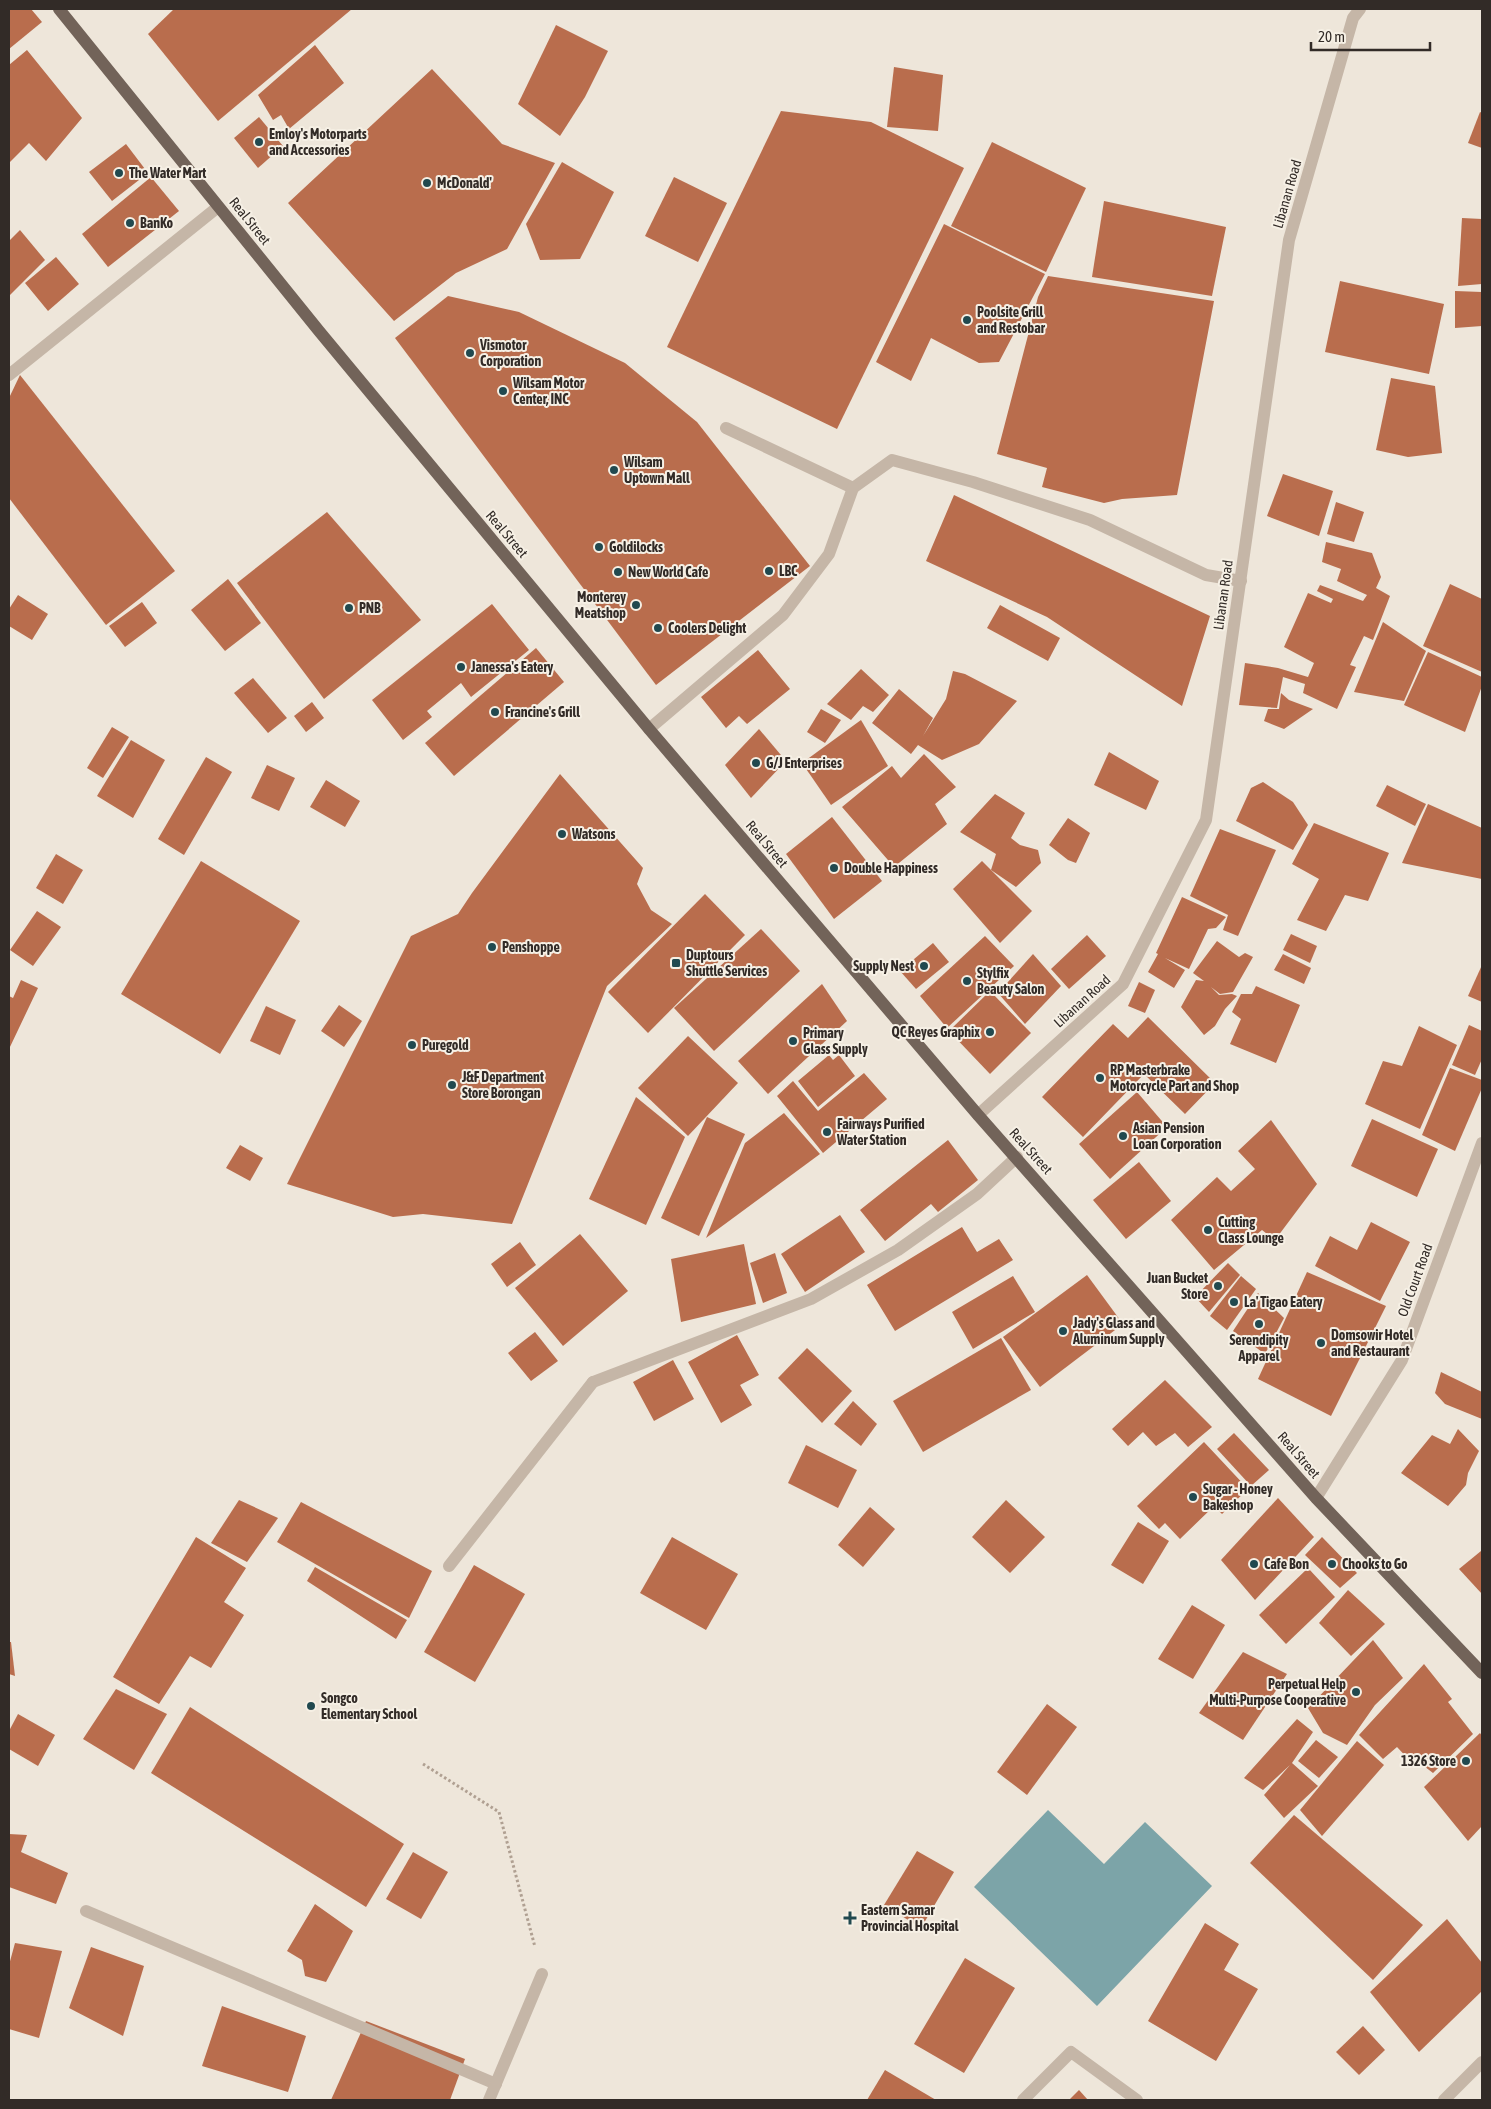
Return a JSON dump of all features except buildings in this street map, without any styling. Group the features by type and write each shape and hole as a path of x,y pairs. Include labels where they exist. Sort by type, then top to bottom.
{"main road":[{"name":"Real Street","path":"58,9 319,331 650,729 978,1115 1316,1498 1482,1674"}],"street":[{"name":"Libanan Road","path":"978,1115 1123,984 1206,820 1289,240 1353,18 1360,9"},
{"path":"9,375 218,207"},
{"path":"726,428 853,488"},
{"path":"650,729 783,614 829,554 853,488 892,460 973,482 1090,520 1206,575 1241,581"},
{"name":"Old Court Road","path":"1316,1498 1402,1360 1482,1143"},
{"path":"450,1566 593,1382 811,1299 898,1250 977,1194 1017,1157"},
{"path":"86,1911 496,2084"},
{"path":"489,2100 542,1974"},
{"path":"1024,2100 1070,2052 1138,2100"},
{"path":"1444,2100 1482,2062"}],"path":[{"path":"423,1764 499,1812 542,1974"}],"water":[{"path":"1048,1810 1104,1864 1145,1822 1212,1886 1097,2006 974,1887"}],"place":[{"name":"Emloy's Motorparts and Accessories","path":"259,142"},
{"name":"The Water Mart","path":"119,173"},
{"name":"McDonald'","path":"427,183"},
{"name":"BanKo","path":"130,223"},
{"name":"Poolsite Grill and Restobar","path":"967,320"},
{"name":"Vismotor Corporation","path":"470,353"},
{"name":"Wilsam Motor Center, INC","path":"503,391"},
{"name":"Wilsam Uptown Mall","path":"614,470"},
{"name":"Goldilocks","path":"599,547"},
{"name":"LBC","path":"769,571"},
{"name":"New World Cafe","path":"618,572"},
{"name":"Monterey Meatshop","path":"636,605"},
{"name":"PNB","path":"349,608"},
{"name":"Coolers Delight","path":"658,628"},
{"name":"Janessa's Eatery","path":"461,667"},
{"name":"Francine's Grill","path":"495,712"},
{"name":"G/J Enterprises","path":"756,763"},
{"name":"Watsons","path":"562,834"},
{"name":"Double Happiness","path":"834,868"},
{"name":"Penshoppe","path":"492,947"},
{"name":"Duptours Shuttle Services","path":"676,963"},
{"name":"Supply Nest","path":"924,966"},
{"name":"Stylfix Beauty Salon","path":"967,981"},
{"name":"QC Reyes Graphix","path":"990,1032"},
{"name":"Primary Glass Supply","path":"793,1041"},
{"name":"Puregold","path":"412,1045"},
{"name":"RP Masterbrake Motorcycle Part and Shop","path":"1100,1078"},
{"name":"J&F Department Store Borongan","path":"452,1085"},
{"name":"Fairways Purified Water Station","path":"827,1132"},
{"name":"Asian Pension Loan Corporation","path":"1123,1136"},
{"name":"Cutting Class Lounge","path":"1208,1230"},
{"name":"Juan Bucket Store","path":"1218,1286"},
{"name":"La' Tigao Eatery","path":"1234,1302"},
{"name":"Serendipity Apparel","path":"1259,1324"},
{"name":"Jady's Glass and Aluminum Supply","path":"1063,1331"},
{"name":"Domsowir Hotel and Restaurant","path":"1321,1343"},
{"name":"Sugar - Honey Bakeshop","path":"1193,1497"},
{"name":"Cafe Bon","path":"1254,1564"},
{"name":"Chooks to Go","path":"1332,1564"},
{"name":"Perpetual Help Multi-Purpose Cooperative","path":"1356,1692"},
{"name":"Songco Elementary School","path":"311,1706"},
{"name":"1326 Store","path":"1466,1761"},
{"name":"Eastern Samar Provincial Hospital","path":"850,1918"}]}
